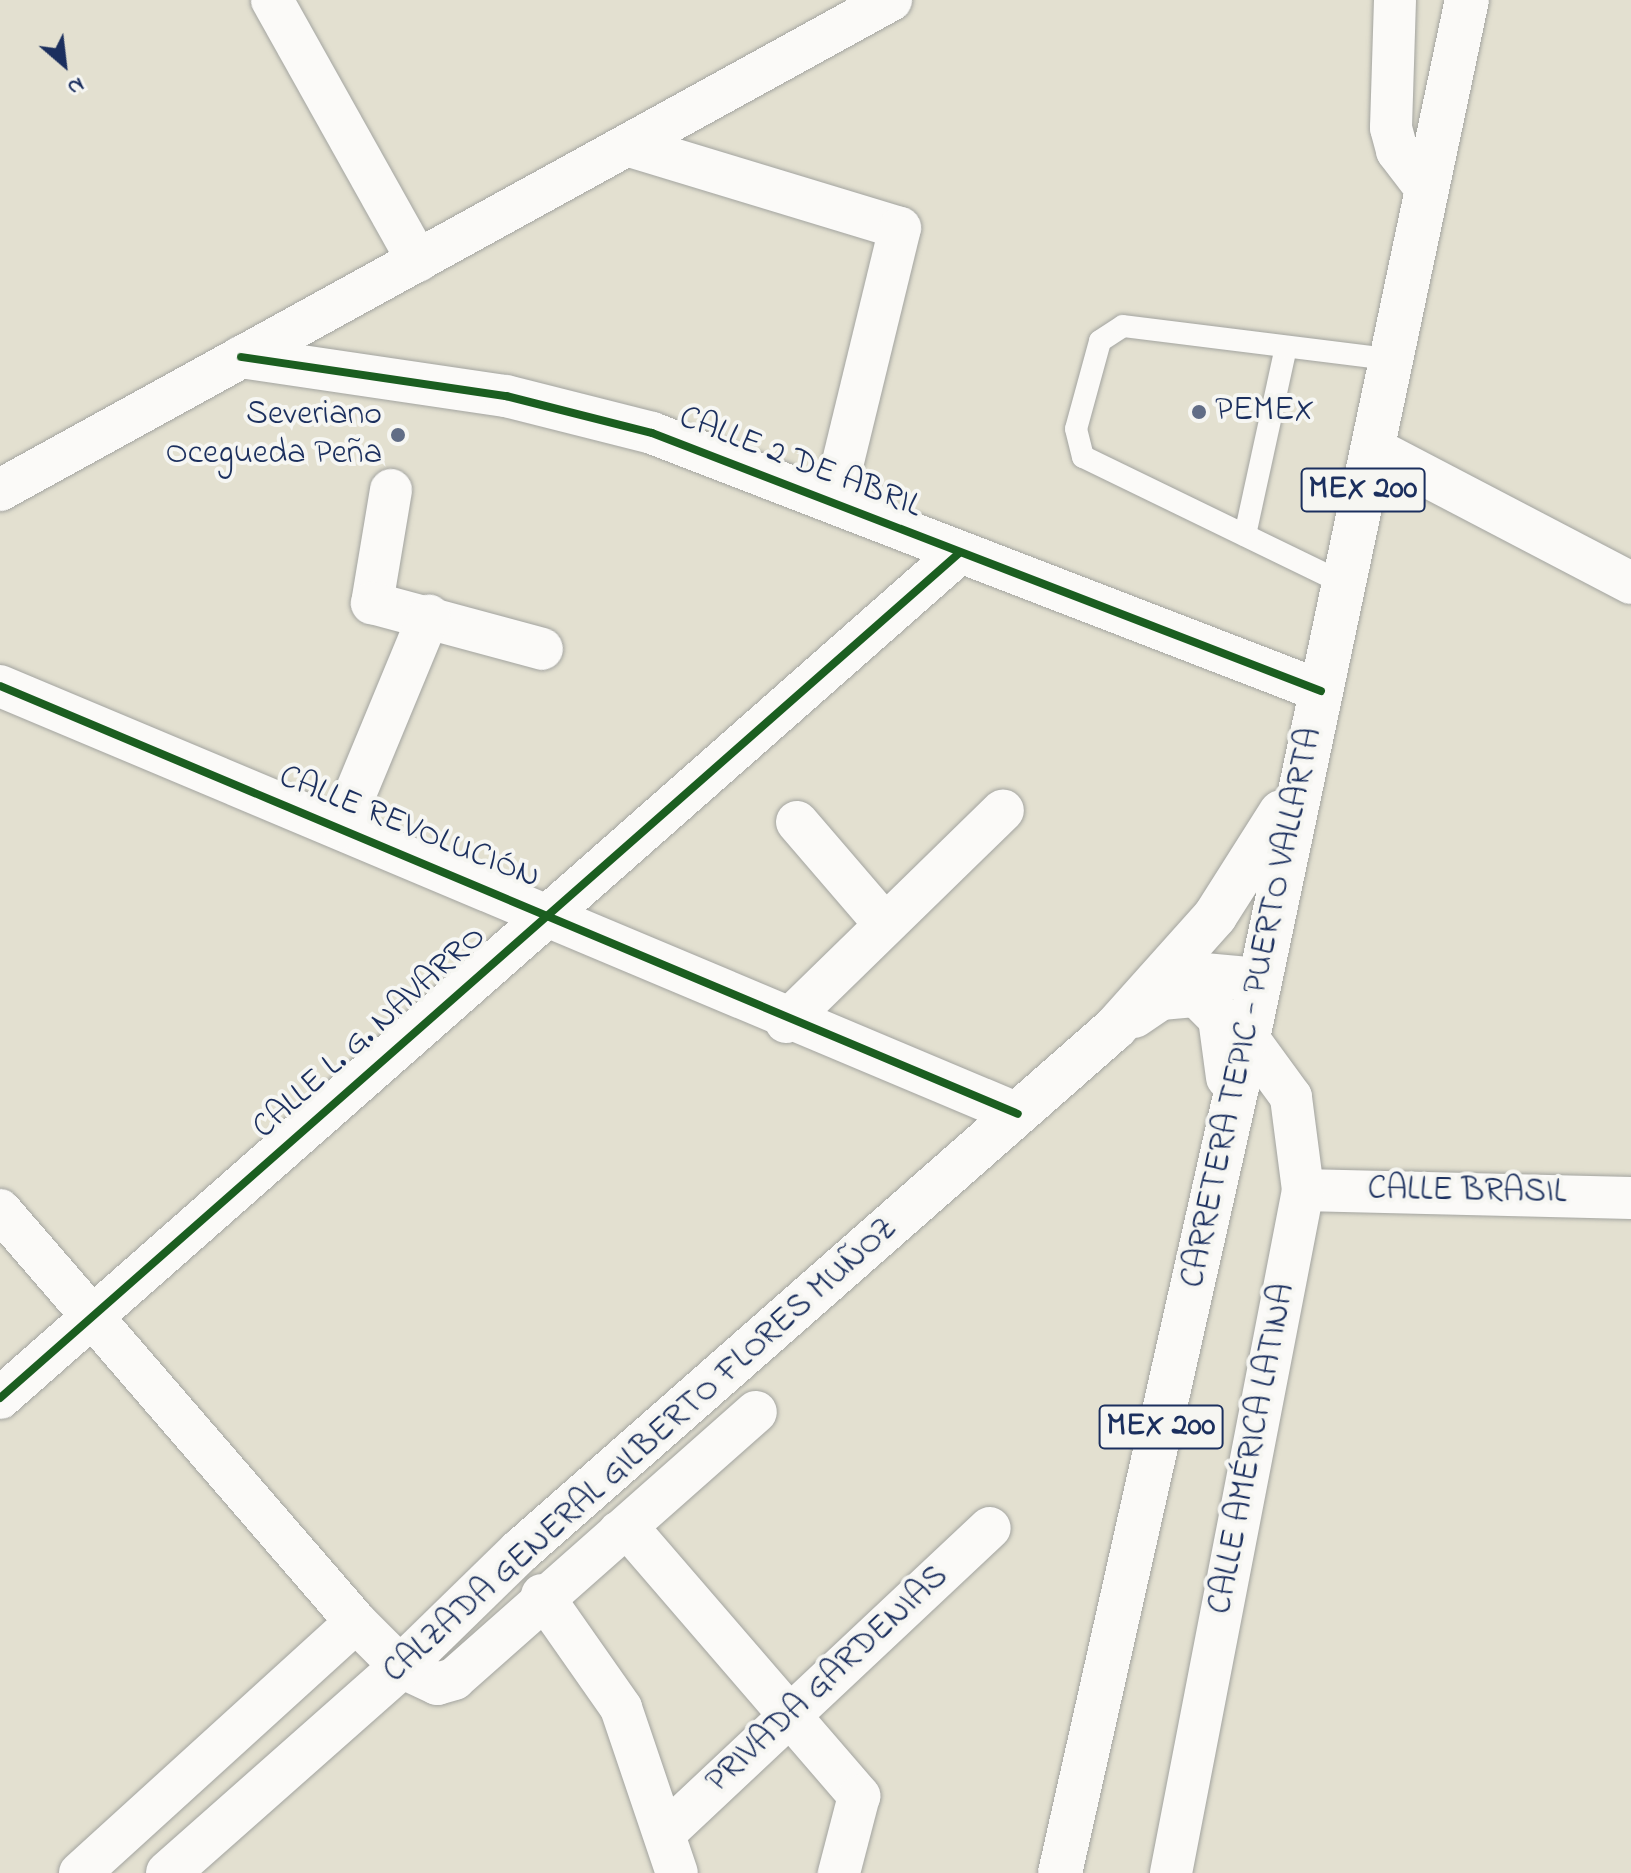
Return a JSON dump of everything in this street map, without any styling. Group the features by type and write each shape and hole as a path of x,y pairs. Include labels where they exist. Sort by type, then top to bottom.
{"main road":[{"name":"CARRETERA TEPIC - PUERTO VALLARTA","path":"1060,1873 1248,1038 1373,448 1388,359 1467,0"},
{"path":"1115,1028 1243,878 1281,815 1317,710"},
{"path":"1115,1028 1193,974 1259,980"},
{"path":"1115,1028 1181,992 1210,1004 1226,1037 1223,1153"},
{"name":"CALZADA GENERAL GILBERTO FLORES MUÑOZ","path":"168,1873 401,1667 520,1551 1115,1028"}],"street":[{"path":"272,0 418,261"},
{"path":"0,490 633,147 891,0"},
{"path":"1395,0 1391,128 1397,151 1427,190"},
{"path":"633,147 900,228 833,502"},
{"name":"CALLE 2 DE ABRIL","path":"241,357 506,396 652,433 959,553 1317,710"},
{"path":"1373,448 1631,583"},
{"path":"391,490 372,603 542,649"},
{"name":"CALLE L. G. NAVARRO","path":"0,1398 544,912 959,553"},
{"path":"341,828 429,616"},
{"name":"CALLE REVOLUCIÓN","path":"0,686 544,912 786,1022 1018,1114"},
{"path":"786,1022 883,922 1003,810"},
{"path":"797,822 883,922"},
{"name":"CALLE AMÉRICA LATINA","path":"1171,1873 1303,1190 1291,1097 1248,1038"},
{"name":"CALLE BRASIL","path":"1303,1190 1631,1198"},
{"path":"0,1210 95,1315 356,1622 401,1667 437,1684 454,1679 542,1595 756,1412"},
{"name":"PRIVADA GARDENIAS","path":"666,1832 990,1528"},
{"path":"619,1532 634,1535 859,1796 839,1873"},
{"path":"542,1595 621,1708 666,1832 677,1873"},
{"path":"80,1873 356,1622"}],"lane":[{"path":"1343,583 1083,457 1076,429 1100,341 1123,326 1388,359"},
{"path":"1245,535 1286,347"}],"cycle path":[{"path":"241,357 506,396 652,433 1321,691"},
{"path":"0,1398 959,553"},
{"path":"0,686 1018,1114"}],"place":[{"name":"PEMEX","path":"1199,412"},
{"name":"Severiano Ocegueda Peña","path":"398,435"}]}
